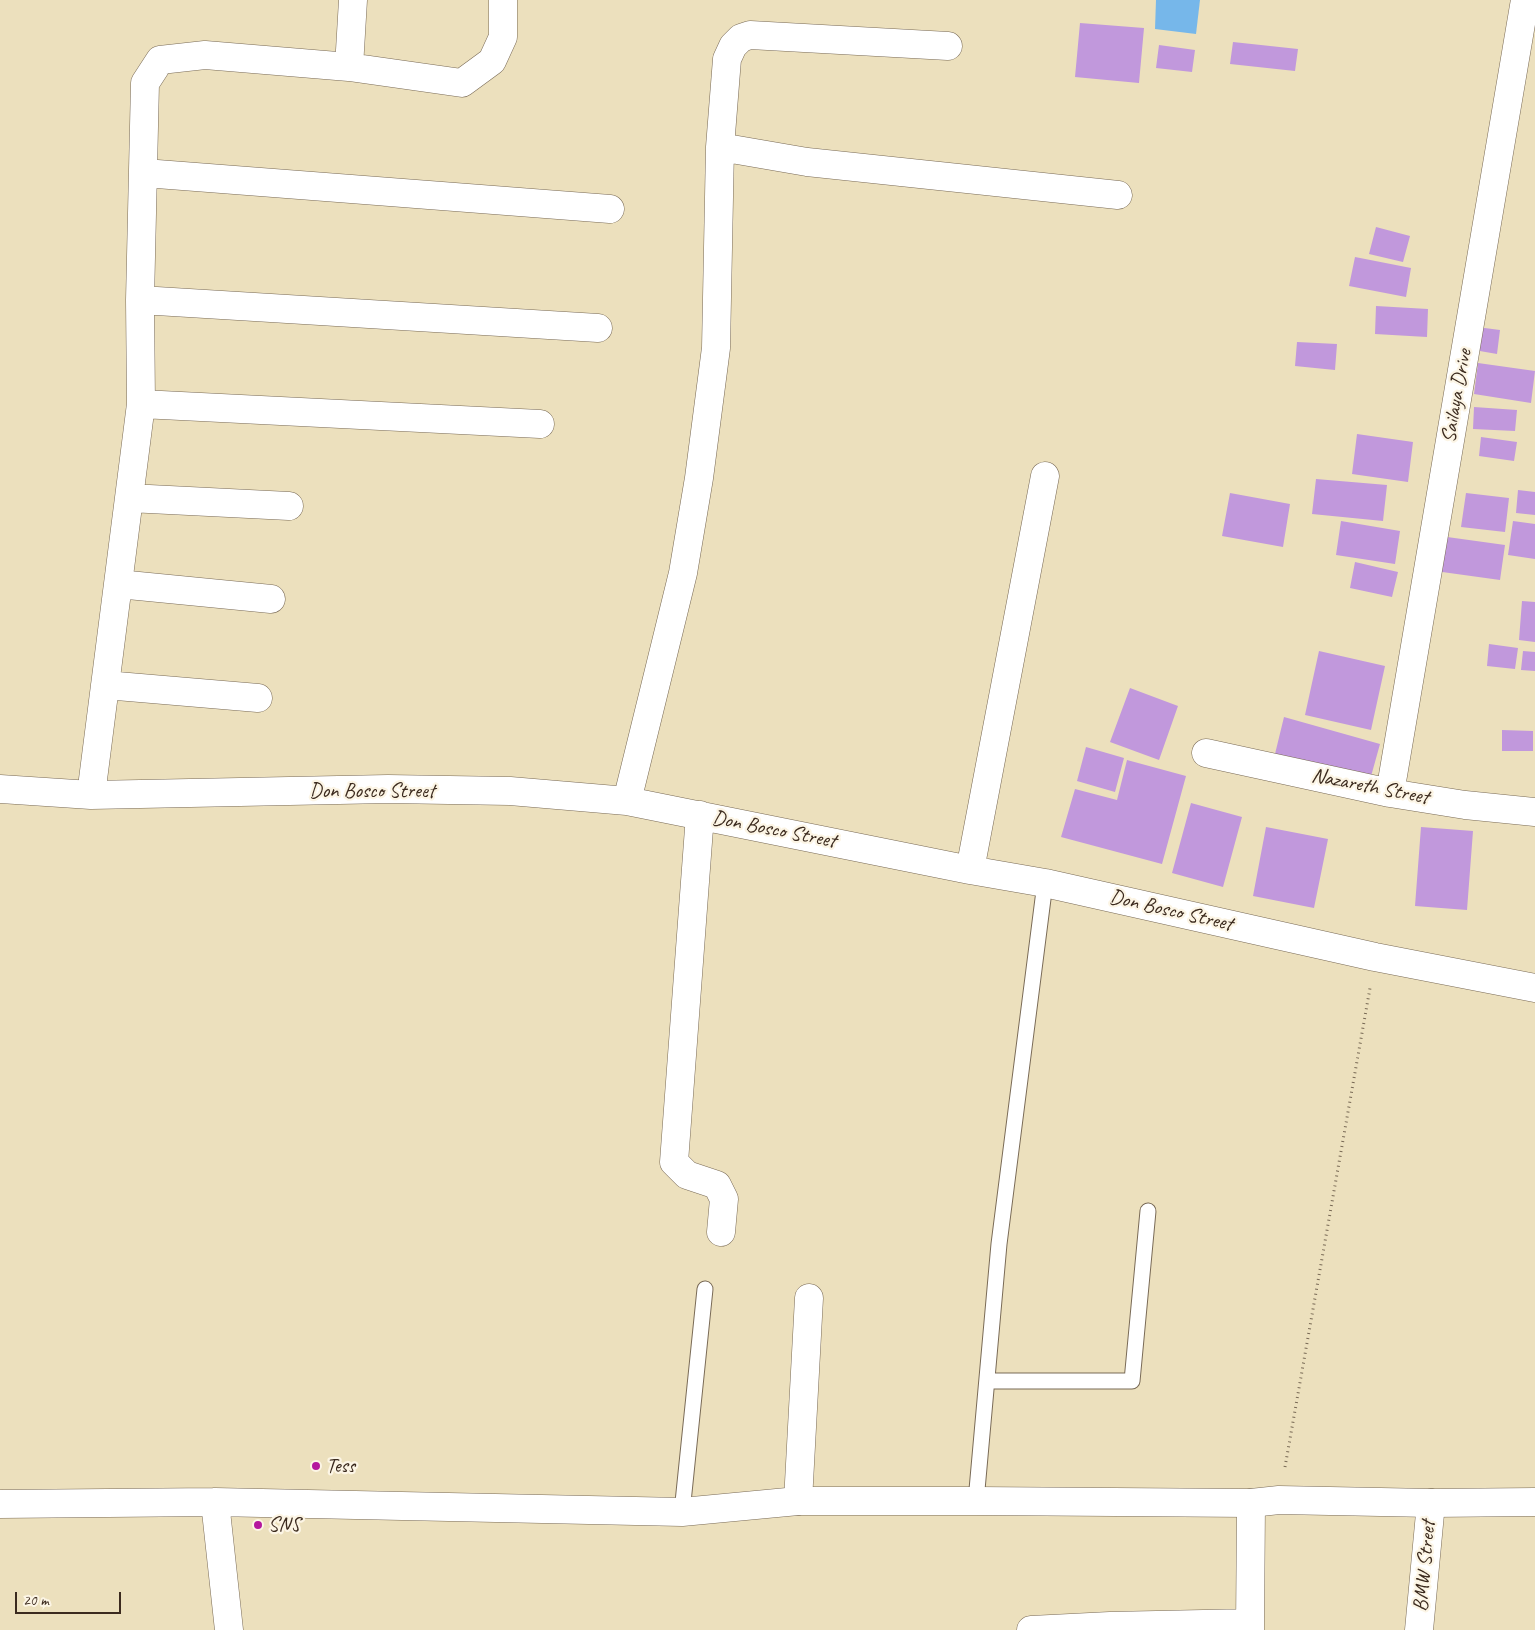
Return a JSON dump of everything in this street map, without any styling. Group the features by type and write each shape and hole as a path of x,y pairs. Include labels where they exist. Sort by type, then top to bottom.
{"street":[{"path":"350,66 353,0"},
{"path":"91,795 141,404 140,300 145,83 160,60 206,55 350,66 462,83 492,62 502,37 503,0"},
{"name":"Sailaya Drive","path":"1390,793 1525,0"},
{"path":"627,801 683,573 699,478 716,348 720,146 727,59 740,38 750,35 948,46"},
{"path":"720,146 807,162 1118,195"},
{"path":"144,173 610,209"},
{"path":"140,300 598,328"},
{"path":"141,404 540,424"},
{"path":"970,870 1045,476"},
{"path":"129,498 289,506"},
{"path":"118,584 271,599"},
{"path":"105,684 258,698"},
{"name":"Nazareth Street","path":"1206,753 1390,793 1465,805 1535,812"},
{"name":"Don Bosco Street","path":"0,789 91,795 388,789 510,791 627,801 970,870 1046,883 1375,957 1535,988"},
{"path":"700,815 674,1162 687,1175 717,1185 724,1199 721,1232"},
{"path":"798,1501 809,1298"},
{"path":"0,1504 215,1502 682,1512 798,1501 976,1500 1251,1503 1279,1500 1431,1503 1535,1502"},
{"path":"215,1502 229,1630"},
{"path":"1031,1630 1250,1627 1251,1503"},
{"name":"BMW Street","path":"1419,1630 1431,1503"}],"lane":[{"path":"976,1500 999,1244 1046,883"},
{"path":"988,1381 1132,1382 1148,1211"},
{"path":"682,1512 705,1289"}],"path":[{"path":"1279,1500 1375,957"}],"water":[{"path":"1156,0 1200,0 1196,34 1155,29"}],"building":[{"path":"1080,23 1144,28 1139,83 1075,77"},
{"path":"1233,42 1298,49 1295,71 1230,64"},
{"path":"1159,45 1195,50 1192,72 1156,68"},
{"path":"1376,227 1410,236 1403,262 1369,254"},
{"path":"1355,257 1411,268 1406,297 1349,286"},
{"path":"1376,306 1428,309 1427,337 1375,334"},
{"path":"1477,327 1500,330 1497,354 1474,350"},
{"path":"1297,342 1337,344 1335,370 1295,366"},
{"path":"1478,363 1535,371 1531,403 1474,394"},
{"path":"1474,407 1517,410 1515,431 1473,429"},
{"path":"1357,434 1413,442 1408,482 1352,474"},
{"path":"1481,437 1517,442 1514,461 1479,456"},
{"path":"1316,479 1387,485 1383,521 1312,514"},
{"path":"1518,490 1535,492 1535,515 1516,513"},
{"path":"1230,493 1290,504 1283,547 1222,536"},
{"path":"1466,493 1509,498 1505,532 1461,527"},
{"path":"1341,521 1400,531 1395,564 1336,555"},
{"path":"1513,521 1535,524 1535,559 1508,555"},
{"path":"1440,536 1505,545 1500,580 1435,571"},
{"path":"1355,562 1398,572 1392,597 1350,588"},
{"path":"1522,601 1535,602 1535,642 1519,640"},
{"path":"1489,644 1518,648 1515,669 1487,666"},
{"path":"1319,651 1385,666 1371,730 1305,715"},
{"path":"1523,651 1535,652 1535,671 1521,670"},
{"path":"1130,688 1178,706 1159,760 1110,742"},
{"path":"1284,717 1380,744 1370,780 1275,754"},
{"path":"1502,730 1533,731 1533,751 1502,751"},
{"path":"1086,747 1124,758 1115,792 1077,781"},
{"path":"1127,760 1186,776 1162,864 1061,837 1075,789 1117,800"},
{"path":"1191,803 1242,817 1223,887 1172,873"},
{"path":"1266,827 1328,839 1314,908 1253,896"},
{"path":"1421,827 1473,831 1467,910 1415,906"}],"place":[{"name":"Tess","path":"316,1466"},
{"name":"SNS","path":"258,1525"}]}
